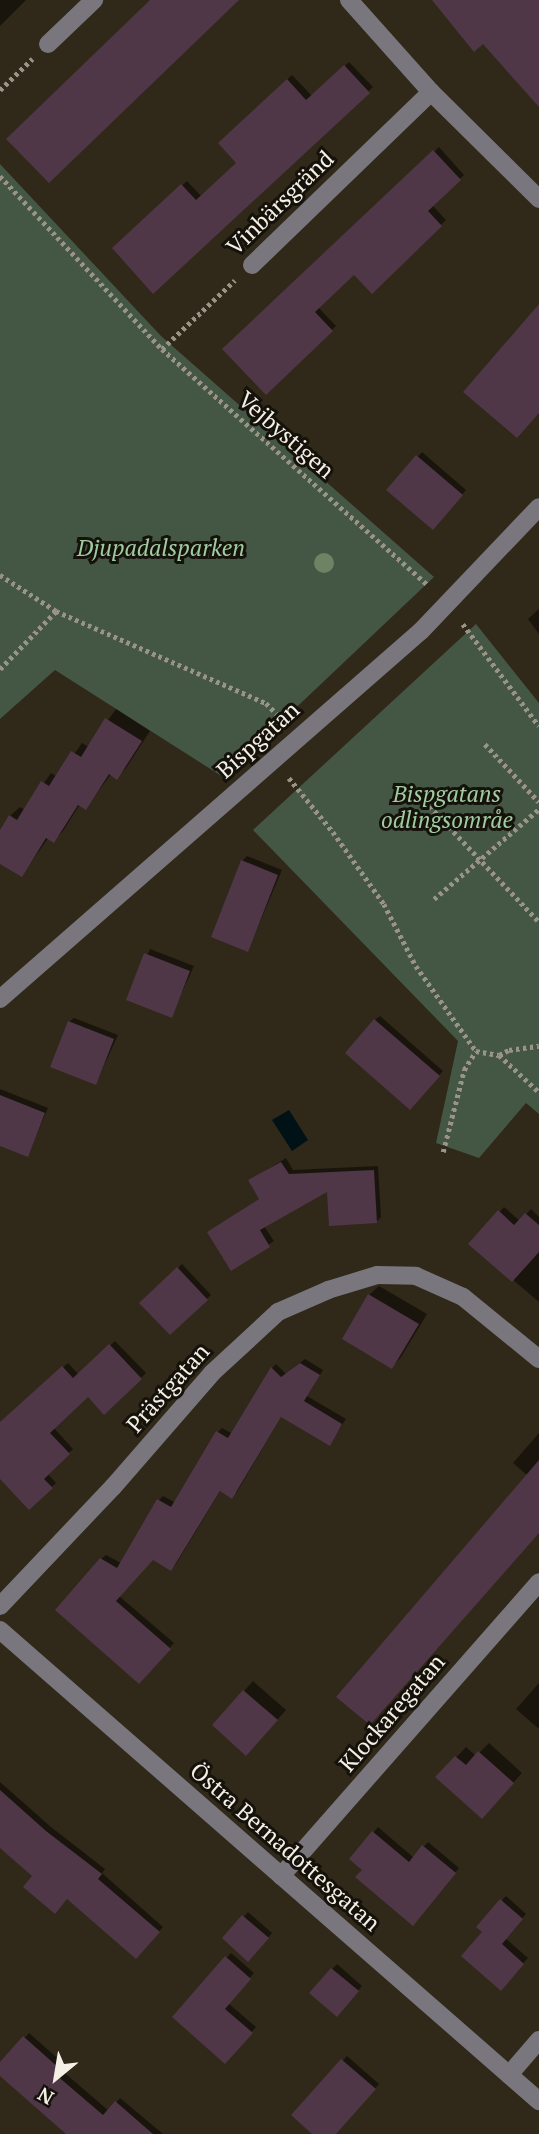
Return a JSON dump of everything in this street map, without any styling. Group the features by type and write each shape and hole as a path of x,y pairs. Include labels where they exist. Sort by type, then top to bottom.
{"street":[{"path":"48,44 94,0"},
{"path":"349,0 431,92 539,199"},
{"name":"Vinbärsgränd","path":"252,265 431,92"},
{"name":"Bispgatan","path":"0,999 421,631 539,507"},
{"name":"Prästgatan","path":"0,1606 113,1487 212,1373 278,1312 328,1290 377,1275 416,1276 463,1297 539,1359"},
{"name":"Klockaregatan","path":"281,1876 539,1582"},
{"name":"Östra Bernadottesgatan","path":"0,1630 539,2101"},
{"path":"509,2075 539,2040"}],"path":[{"path":"0,90 48,44"},
{"name":"Vejbystigen","path":"0,176 162,349 448,604 539,726"},
{"name":"Vinbärsgränd","path":"162,349 252,265"},
{"path":"0,575 57,611 266,704 298,736"},
{"path":"0,669 57,611"},
{"path":"485,744 539,802"},
{"path":"274,759 333,832 384,904 416,966 476,1051 499,1055 539,1092"},
{"path":"420,796 539,922"},
{"path":"434,899 539,808"},
{"path":"499,1055 509,1050 539,1045"},
{"path":"443,1152 464,1070 476,1051"}],"green space":[{"name":"Djupadalsparken","path":"0,164 161,336 434,577 223,777 55,670 0,719"},
{"name":"Bispgatans odlingsområe","path":"476,624 539,703 539,1114 526,1103 479,1158 436,1143 458,1041 253,830"}],"shaded area":[{"path":"289,1110 308,1140 292,1151 272,1120"}],"building":[{"path":"150,0 239,0 49,183 6,139"},
{"path":"432,0 539,0 539,107 483,44 474,52"},
{"path":"344,65 370,93 153,294 112,248 181,184 196,200 236,163 218,143 287,79 306,100"},
{"path":"433,150 461,180 428,211 442,226 372,294 354,275 315,312 333,331 266,395 222,349"},
{"path":"539,304 539,413 517,438 463,392"},
{"path":"416,455 463,495 433,530 386,490"},
{"path":"105,718 142,741 117,780 109,774 86,810 78,805 54,843 46,838 22,877 0,864 0,830 9,815 17,820 41,781 49,786 71,751 81,757"},
{"path":"241,860 278,875 248,952 211,937"},
{"path":"144,953 190,971 172,1018 126,1000"},
{"path":"374,1019 440,1076 410,1110 345,1053"},
{"path":"68,1021 114,1039 96,1085 50,1067"},
{"path":"0,1095 45,1113 28,1157 0,1146"},
{"path":"281,1162 289,1174 374,1170 377,1223 329,1226 327,1192 260,1230 270,1247 231,1271 207,1232 259,1199 248,1180"},
{"path":"498,1210 514,1225 525,1213 539,1225 539,1252 512,1282 468,1244"},
{"path":"177,1267 208,1300 170,1335 139,1303"},
{"path":"368,1294 419,1324 392,1369 342,1339"},
{"path":"109,1344 142,1379 104,1415 88,1397 50,1433 70,1454 44,1479 53,1488 29,1510 0,1479 0,1422 62,1366 73,1378"},
{"path":"300,1363 320,1375 304,1401 342,1424 330,1446 281,1417 232,1499 220,1491 171,1571 153,1560 116,1601 171,1649 139,1684 55,1610 100,1558 117,1568 157,1499 171,1507 216,1431 228,1438 271,1367 281,1377"},
{"path":"539,1460 539,1533 370,1725 336,1697"},
{"path":"243,1690 278,1720 246,1756 212,1725"},
{"path":"478,1751 514,1783 482,1819 435,1777 455,1756 466,1765"},
{"path":"0,1790 46,1831 102,1874 98,1879 160,1932 136,1959 67,1899 55,1914 23,1887 32,1876 0,1848"},
{"path":"372,1831 409,1862 422,1845 456,1873 413,1926 355,1877 362,1870 349,1859"},
{"path":"500,1899 523,1919 502,1944 524,1964 501,1991 461,1956 482,1932 476,1927"},
{"path":"242,1915 269,1938 248,1962 222,1938"},
{"path":"225,1956 251,1979 225,2009 253,2033 225,2064 172,2017"},
{"path":"331,1968 359,1991 337,2017 309,1993"},
{"path":"23,2036 60,2069 55,2074 103,2115 115,2101 153,2134 66,2134 0,2076 0,2062"},
{"path":"341,2059 376,2089 336,2134 312,2134 291,2115"}]}
